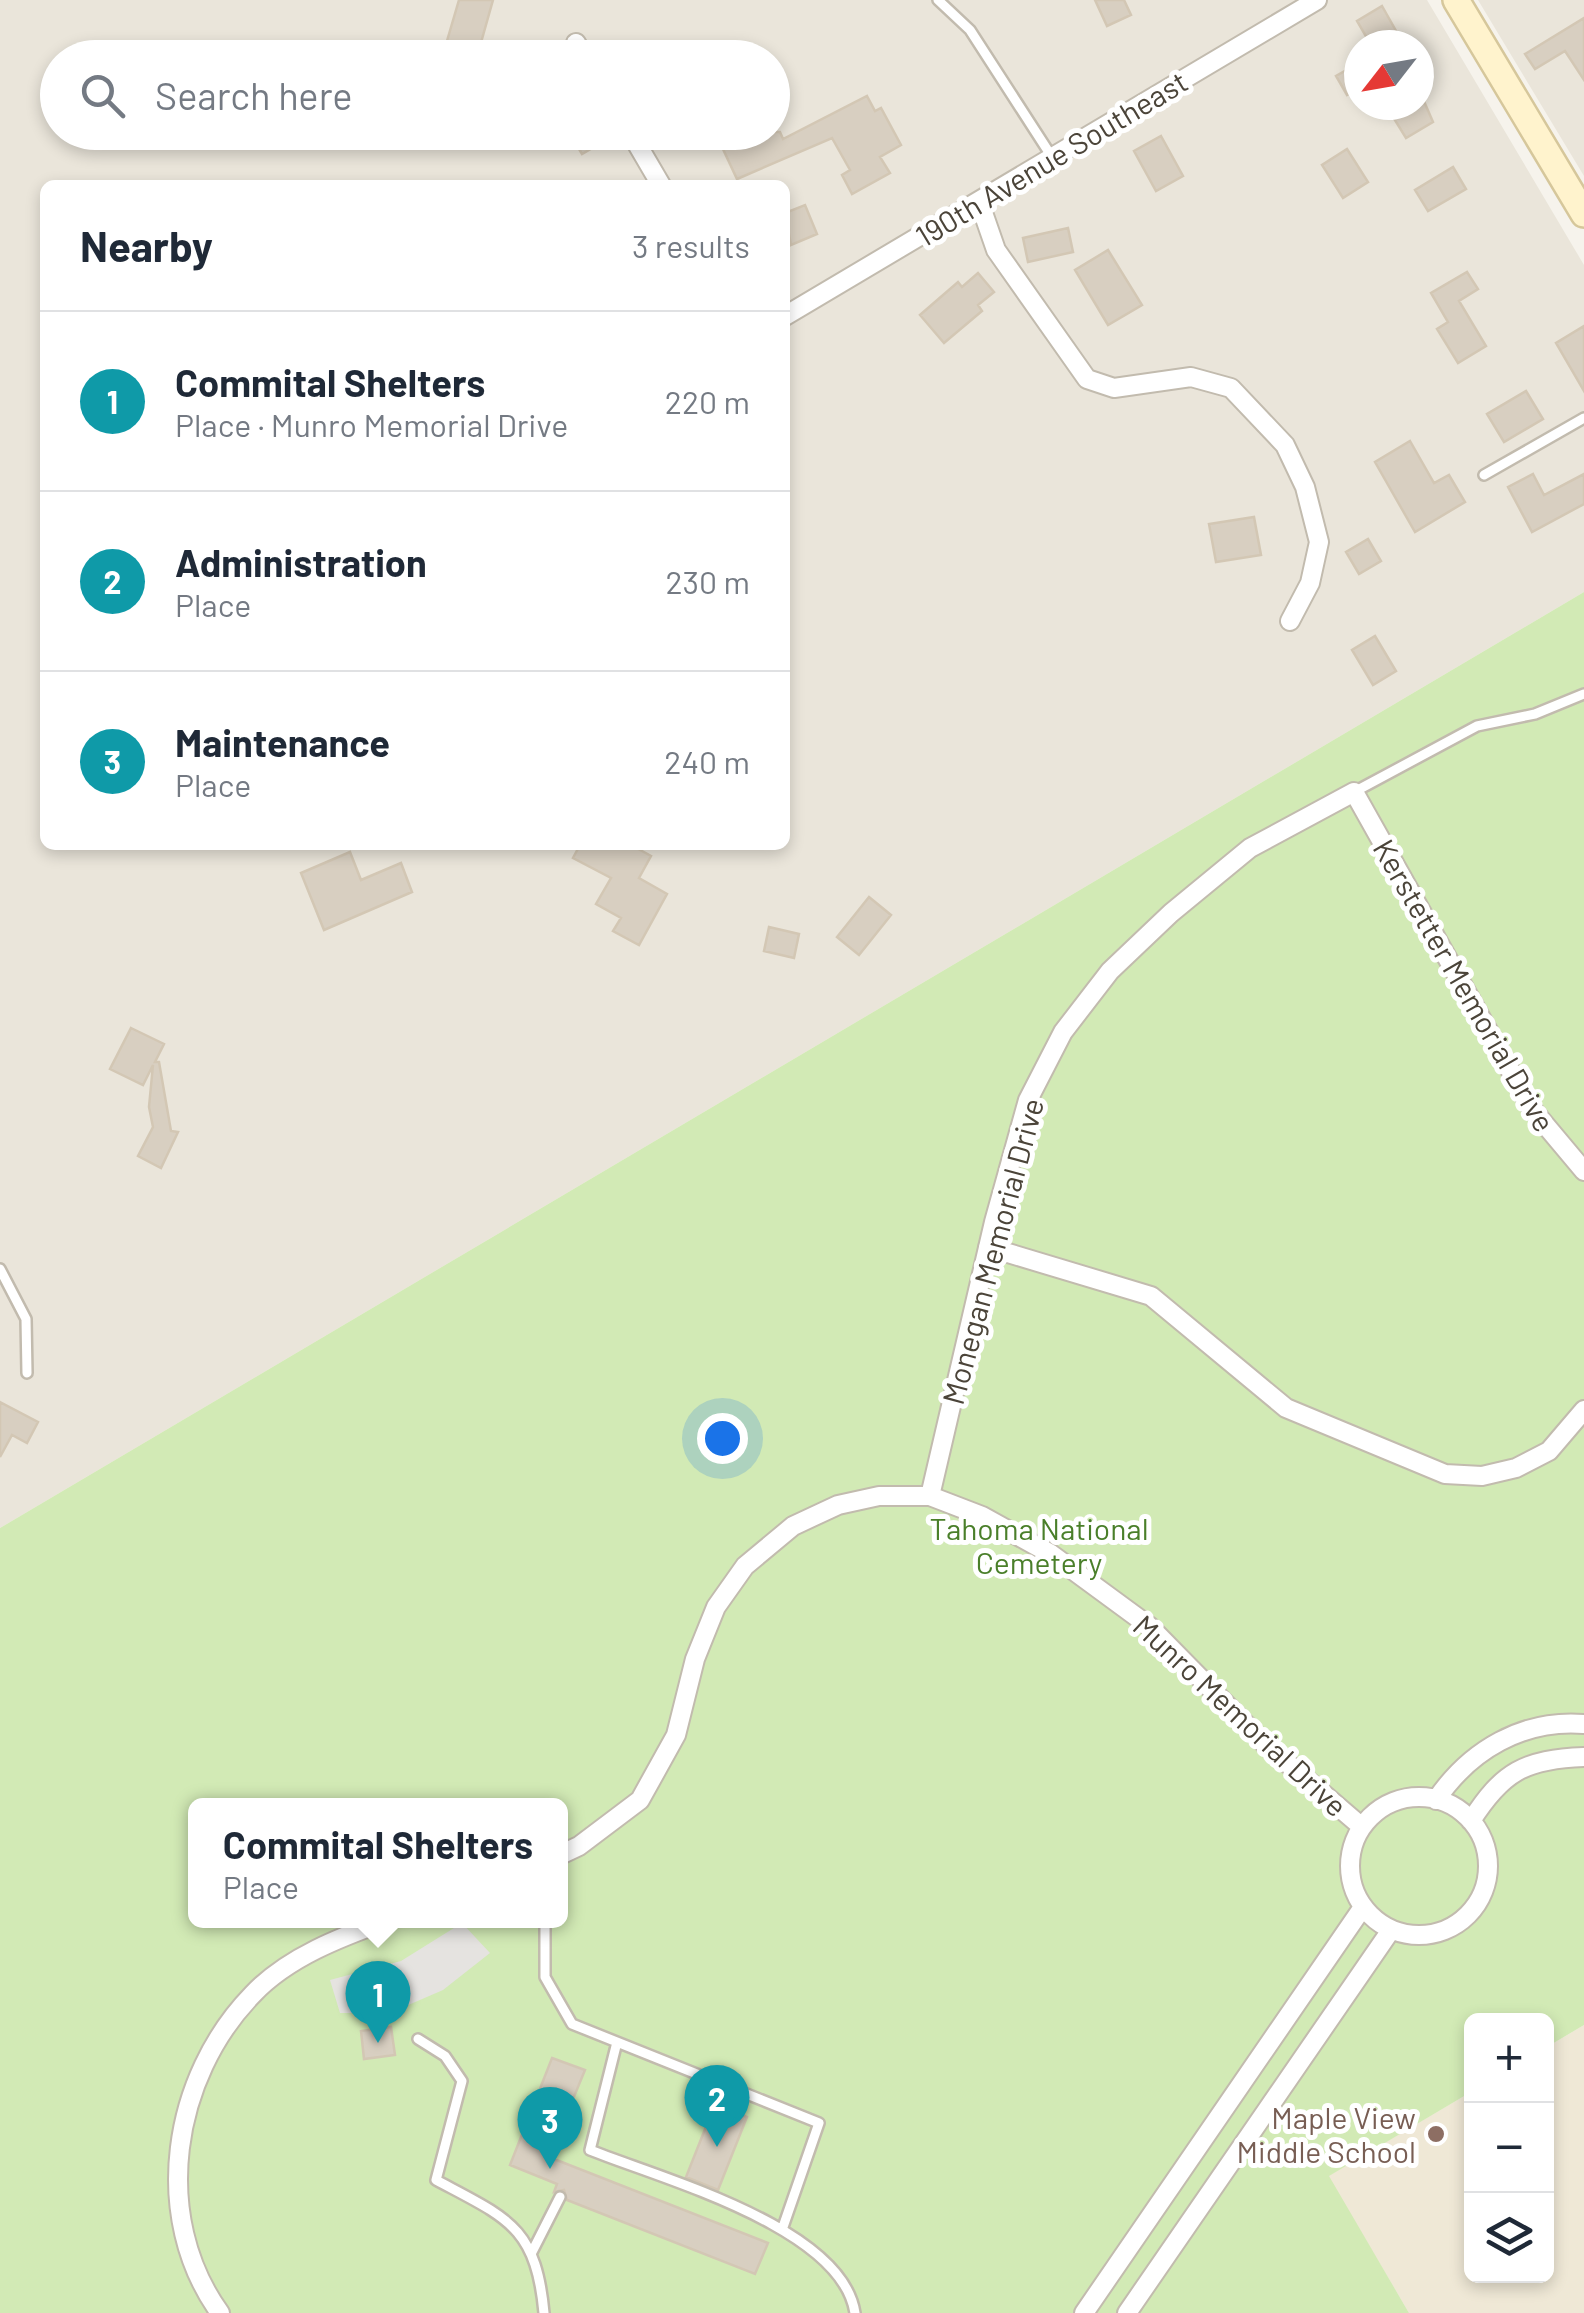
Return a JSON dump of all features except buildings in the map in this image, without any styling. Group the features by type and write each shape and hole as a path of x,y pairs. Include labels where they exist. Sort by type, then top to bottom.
{"main road":[{"path":"1456,0 1584,214"}],"street":[{"name":"190th Avenue Southeast","path":"790,313 1317,0"},
{"path":"641,150 658,180"},
{"path":"979,201 996,250 1087,379 1114,388 1191,377 1231,388 1285,445 1306,487 1319,542 1310,583 1290,621"},
{"name":"Kerstetter Memorial Drive","path":"1354,792 1532,1109 1584,1171"},
{"name":"Monegan Memorial Drive","path":"930,1496 988,1247 1028,1100 1063,1032 1110,972 1171,913 1250,848 1354,792"},
{"path":"988,1247 1150,1296 1286,1408 1445,1474 1482,1476 1516,1468 1548,1451 1584,1410"},
{"name":"Munro Memorial Drive","path":"568,1851 640,1800 676,1734 695,1659 716,1608 746,1566 793,1526 838,1505 879,1496 930,1496 982,1516 1051,1554 1148,1626 1265,1744 1362,1827"},
{"path":"1436,1800 1454,1774 1518,1732 1564,1722 1584,1724"},
{"path":"1471,1821 1493,1785 1551,1758 1584,1757"},
{"path":"1436,1800 1471,1821 1481,1836 1488,1873 1474,1907 1462,1920 1428,1935 1391,1930 1364,1907 1350,1873 1352,1849 1362,1827 1395,1802 1436,1800"},
{"path":"1084,2313 1364,1907"},
{"path":"220,2313 186,2243 178,2197 178,2148 206,2058 254,1992 296,1960 370,1928"},
{"path":"1127,2313 1391,1930"}],"lane":[{"path":"938,0 970,30 1052,157"},
{"path":"1484,476 1584,418"},
{"path":"1354,792 1477,726 1535,714 1584,694"},
{"path":"0,1268 26,1319 27,1373"},
{"path":"545,1928 545,1977 572,2024 819,2122 783,2227"},
{"path":"418,2038 445,2056 462,2081 436,2180 514,2224 532,2252 544,2313"},
{"path":"617,2042 590,2150 783,2227 831,2265 854,2313"},
{"path":"532,2252 560,2197"}],"shaded area":[{"path":"0,0 1427,0 1584,265 1584,592 0,1528"},
{"path":"1478,0 1584,0 1584,176"},
{"path":"454,1928 467,1928 490,1953 443,1990 406,2006 371,2013 340,2013 330,1980 401,1961"},
{"name":"Maple View Middle School","path":"1584,2025 1584,2313 1409,2313 1328,2176 1464,2096 1464,2283 1554,2283 1554,2043"}],"green space":[{"name":"Tahoma National Cemetery","path":"1584,592 1584,2025 1554,2043 1554,2013 1464,2013 1464,2096 1329,2176 1409,2313 0,2313 0,1528"}],"place":[{"name":"Commital Shelters","path":"378,2043"},
{"name":"Maple View Middle School","path":"1436,2134"},
{"name":"Administration","path":"717,2147"},
{"name":"Maintenance","path":"550,2169"}]}
